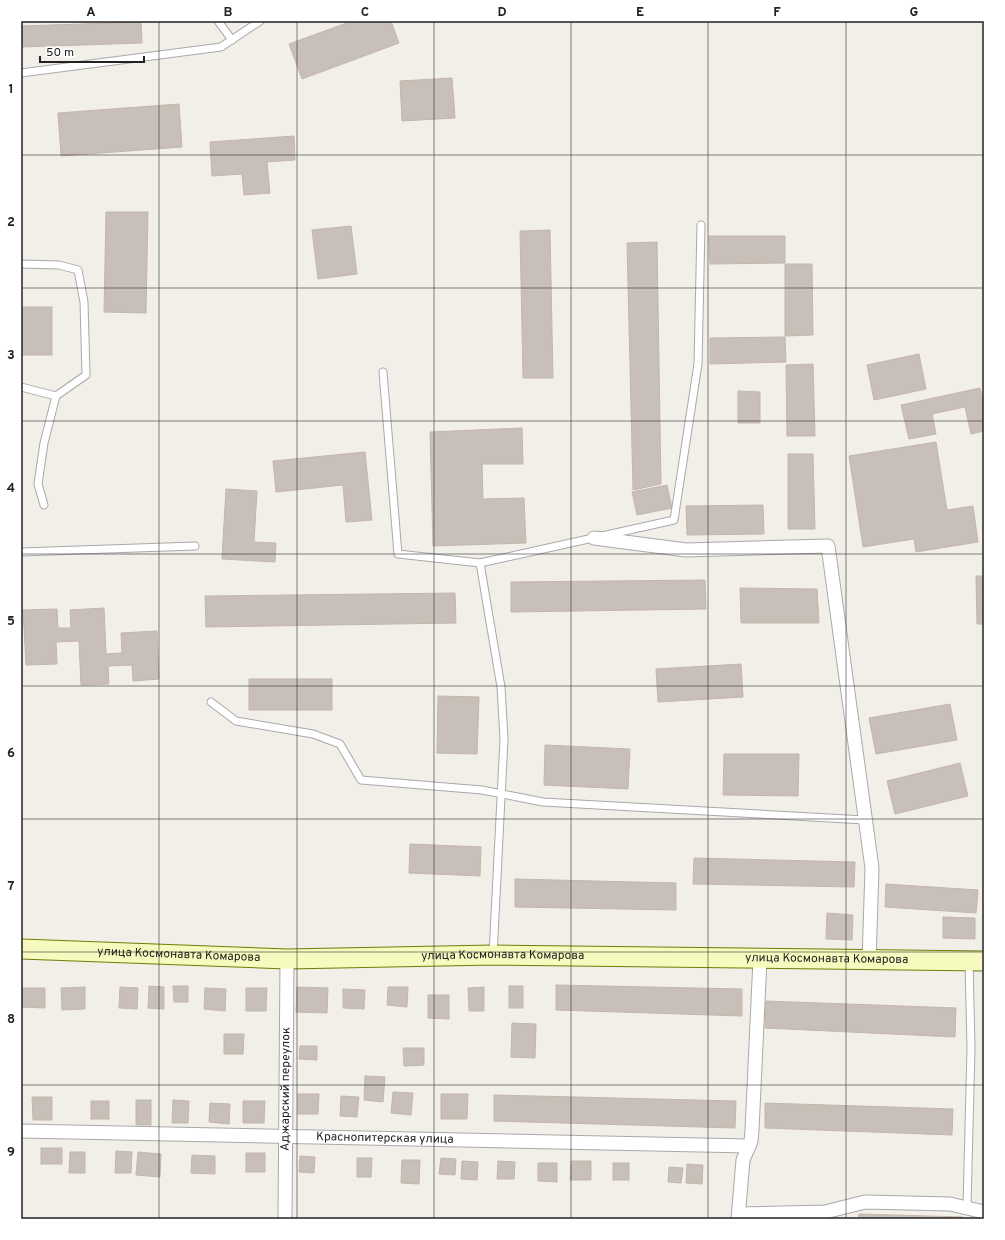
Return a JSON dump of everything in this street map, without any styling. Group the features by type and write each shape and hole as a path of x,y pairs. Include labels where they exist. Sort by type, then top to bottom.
{"main road":[{"name":"улица Космонавта Комарова","path":"21,949 287,959 493,955 869,961 976,961"}],"street":[{"path":"594,538 686,550 828,546 872,868 869,961"},
{"name":"Аджарский переулок","path":"285,1219 287,959"},
{"path":"760,959 752,1130 749,1146 742,1165 738,1216 825,1212 865,1202 950,1204 984,1212"},
{"name":"Краснопитерская улица","path":"21,1131 285,1135 749,1146"}],"lane":[{"path":"218,21 232,40"},
{"path":"21,73 222,47 260,21"},
{"path":"383,372 398,554 480,563 674,520 698,364 701,225"},
{"path":"21,264 59,265 78,270 84,302 86,375 56,396 44,443 38,484 44,505"},
{"path":"21,387 56,396"},
{"path":"21,552 195,546"},
{"path":"480,563 501,687 504,739 493,955"},
{"path":"211,702 236,721 313,734 340,744 361,780 467,788 542,802 865,820"},
{"path":"967,1207 971,1048 976,961"}],"building":[{"path":"352,21 391,21 399,43 302,79 289,44"},
{"path":"141,22 142,43 21,47 21,26"},
{"path":"452,78 455,118 402,121 400,81"},
{"path":"179,104 182,147 61,156 58,113"},
{"path":"294,136 295,160 267,162 270,193 244,195 242,174 212,176 210,142"},
{"path":"106,212 148,212 146,313 104,312"},
{"path":"351,226 357,274 318,279 312,230"},
{"path":"550,230 553,378 523,378 520,231"},
{"path":"709,236 785,236 785,263 710,264"},
{"path":"657,242 661,484 633,490 627,243"},
{"path":"785,264 812,264 813,335 785,336"},
{"path":"21,307 52,307 52,355 21,355"},
{"path":"785,337 786,362 710,364 710,338"},
{"path":"919,354 926,389 874,400 867,365"},
{"path":"813,364 815,436 787,436 786,365"},
{"path":"980,388 984,405 984,431 971,434 965,407 932,414 936,434 909,439 901,405"},
{"path":"738,391 760,392 760,423 738,423"},
{"path":"522,428 523,464 482,464 483,499 524,498 526,543 433,546 430,432"},
{"path":"936,442 947,510 973,506 978,542 916,552 914,539 863,547 849,456"},
{"path":"365,452 372,520 346,522 343,485 276,492 273,461"},
{"path":"788,454 813,454 815,529 788,529"},
{"path":"667,485 672,508 637,515 632,492"},
{"path":"226,489 257,491 254,542 276,543 275,562 222,559"},
{"path":"763,505 764,534 687,535 686,506"},
{"path":"976,576 984,576 984,624 977,624"},
{"path":"705,580 706,609 511,612 511,582"},
{"path":"740,588 817,589 819,623 741,623"},
{"path":"455,593 456,623 206,627 205,596"},
{"path":"104,608 106,654 122,653 121,633 157,631 159,679 133,681 132,665 108,666 109,684 81,685 79,641 56,642 57,664 26,665 23,610 57,609 58,628 71,628 70,610"},
{"path":"741,664 743,697 658,702 656,669"},
{"path":"249,679 332,679 332,710 249,710"},
{"path":"438,696 479,697 477,754 437,753"},
{"path":"950,704 957,740 876,754 869,718"},
{"path":"545,745 630,749 628,789 544,785"},
{"path":"724,754 799,754 798,796 723,795"},
{"path":"960,763 968,796 895,814 887,781"},
{"path":"410,844 481,847 480,876 409,873"},
{"path":"694,858 855,862 854,887 693,884"},
{"path":"515,879 676,883 676,910 515,907"},
{"path":"886,884 978,890 976,913 885,907"},
{"path":"827,913 853,915 852,940 826,939"},
{"path":"943,917 975,918 975,939 943,938"},
{"path":"556,985 742,989 742,1016 556,1010"},
{"path":"149,986 164,987 164,1009 148,1008"},
{"path":"173,986 188,986 188,1002 174,1002"},
{"path":"509,986 523,986 523,1008 509,1008"},
{"path":"85,987 85,1009 62,1010 61,988"},
{"path":"120,987 138,988 137,1009 119,1008"},
{"path":"297,987 328,988 327,1013 296,1012"},
{"path":"388,987 408,987 407,1007 387,1005"},
{"path":"484,987 484,1011 469,1011 468,988"},
{"path":"21,988 45,988 45,1008 21,1007"},
{"path":"205,988 226,989 225,1011 204,1009"},
{"path":"246,988 267,988 266,1011 246,1011"},
{"path":"343,989 365,990 364,1009 343,1008"},
{"path":"428,995 449,995 449,1019 428,1018"},
{"path":"766,1001 956,1008 955,1037 765,1028"},
{"path":"512,1023 536,1024 535,1058 511,1057"},
{"path":"224,1034 244,1034 243,1054 224,1054"},
{"path":"300,1046 317,1046 317,1060 299,1059"},
{"path":"403,1048 424,1048 424,1065 404,1066"},
{"path":"365,1076 385,1077 383,1102 364,1100"},
{"path":"393,1092 413,1093 411,1115 391,1113"},
{"path":"298,1094 319,1094 318,1114 298,1114"},
{"path":"441,1094 468,1094 467,1119 441,1119"},
{"path":"494,1095 736,1101 735,1128 494,1121"},
{"path":"341,1096 359,1097 357,1117 340,1116"},
{"path":"32,1097 52,1097 52,1120 33,1120"},
{"path":"136,1100 151,1100 151,1125 136,1125"},
{"path":"173,1100 189,1101 188,1123 172,1123"},
{"path":"91,1101 109,1101 109,1119 91,1119"},
{"path":"243,1101 265,1101 264,1123 243,1123"},
{"path":"210,1103 230,1104 229,1124 209,1122"},
{"path":"765,1103 953,1109 952,1135 765,1128"},
{"path":"41,1148 62,1148 62,1164 41,1164"},
{"path":"116,1151 132,1152 131,1173 115,1173"},
{"path":"70,1152 85,1152 85,1173 69,1173"},
{"path":"138,1152 161,1154 160,1177 136,1175"},
{"path":"246,1153 265,1153 265,1172 246,1172"},
{"path":"192,1155 215,1156 215,1174 191,1173"},
{"path":"300,1156 315,1157 314,1173 299,1172"},
{"path":"357,1158 372,1158 371,1177 357,1177"},
{"path":"441,1158 456,1159 455,1175 439,1174"},
{"path":"402,1160 420,1160 419,1184 401,1183"},
{"path":"462,1161 478,1162 477,1180 461,1179"},
{"path":"498,1161 515,1162 514,1179 497,1179"},
{"path":"571,1161 591,1161 591,1180 570,1180"},
{"path":"538,1163 557,1163 557,1182 538,1181"},
{"path":"613,1163 629,1163 629,1180 613,1180"},
{"path":"687,1164 703,1165 702,1184 686,1183"},
{"path":"669,1167 683,1168 681,1183 668,1182"},
{"path":"859,1214 963,1217 963,1219 858,1219"}]}
